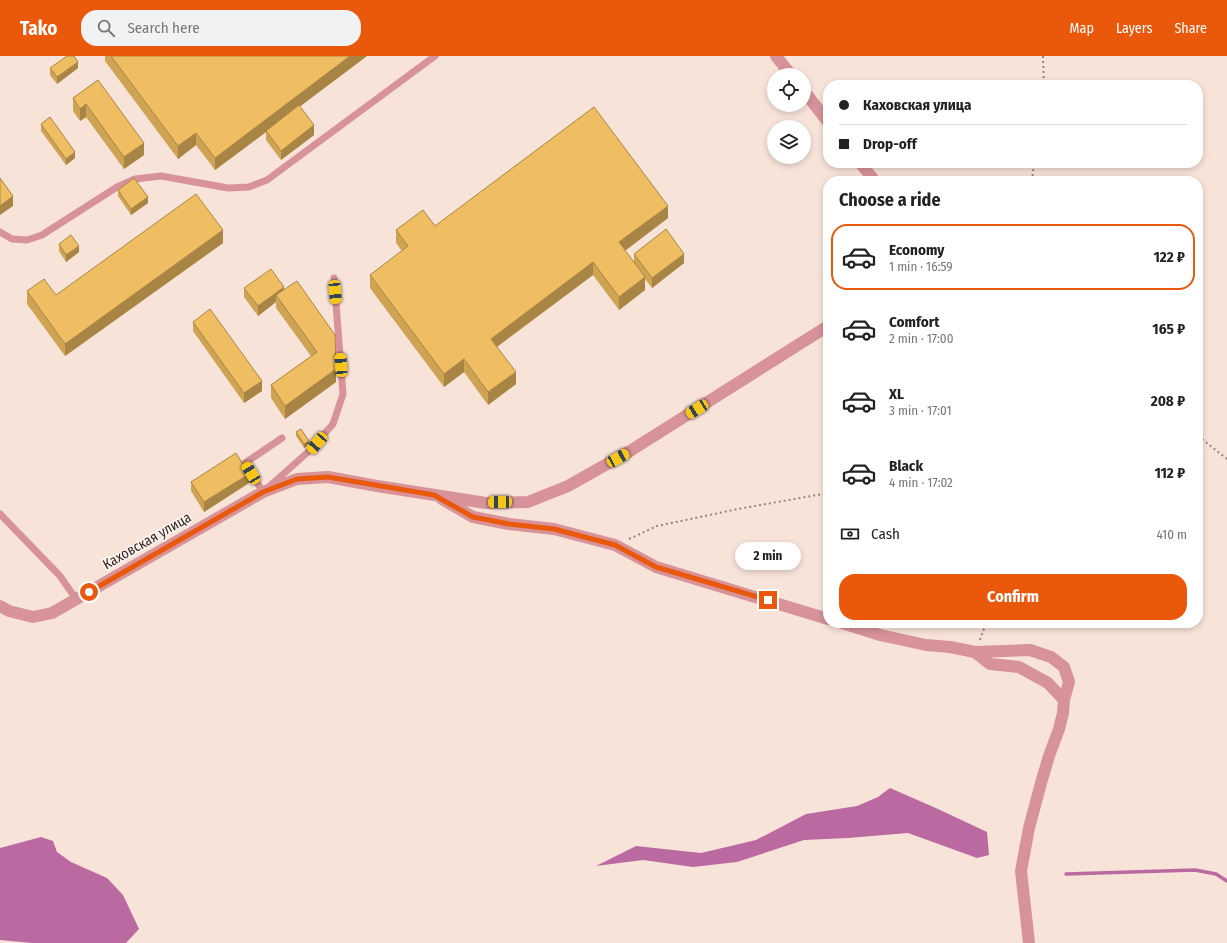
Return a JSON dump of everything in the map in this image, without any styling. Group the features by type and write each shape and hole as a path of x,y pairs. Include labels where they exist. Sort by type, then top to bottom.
{"street":[{"path":"776,56 785,68"},
{"path":"811,100 823,116"},
{"path":"864,168 871,176"},
{"name":"Каховская улица","path":"0,606 9,611 33,617 52,613 263,492 297,479 328,477 434,495 486,502 528,502 568,486 630,450 823,329"},
{"path":"434,495 473,517 509,524 554,529 615,545 656,567 823,617"},
{"path":"858,628 880,635 926,645 950,647 975,652 1030,650 1051,657 1064,667 1069,682 1064,700 1063,713 1041,783 1029,828 1021,871 1029,943"},
{"path":"975,652 990,664 1019,668 1048,683 1064,700"}],"lane":[{"path":"0,232 12,239 27,240 42,235 117,186 135,179 160,176 228,188 249,187 267,180 435,56"},
{"path":"282,438 246,463 263,492 308,452 333,424 343,394 334,278"},
{"path":"0,514 60,576 76,599"}],"path":[{"path":"1043,56 1044,80"},
{"path":"1203,440 1227,459"},
{"path":"615,545 657,526 738,509 823,494"},
{"path":"975,652 984,628"}],"shaded area":[{"path":"890,788 987,832 989,855 977,858 908,833 804,840 737,862 693,867 643,860 596,866 636,846 701,853 756,840 806,814 857,806 878,797"},
{"path":"41,837 53,841 57,852 71,862 107,878 123,895 139,929 126,943 32,943 0,940 0,848"}],"building":[{"path":"67,56 74,56 78,62 57,77 50,68"},
{"path":"111,56 350,56 215,158 196,133 178,146"},
{"path":"98,80 144,143 124,157 86,104 80,109 73,98"},
{"path":"299,105 314,125 281,151 266,131"},
{"path":"594,107 668,206 619,242 645,277 619,297 593,262 491,339 516,372 488,392 464,359 444,374 370,275 408,246 396,230 423,210 435,226"},
{"path":"50,117 75,152 66,159 41,124"},
{"path":"0,178 13,196 0,206"},
{"path":"134,178 148,197 131,209 118,190"},
{"path":"196,194 223,230 65,344 27,291 44,279 56,295"},
{"path":"666,229 684,254 652,278 634,254"},
{"path":"71,235 79,246 66,255 59,244"},
{"path":"271,269 284,287 258,306 244,288"},
{"path":"297,281 335,335 336,369 285,406 271,385 317,352 276,295"},
{"path":"210,309 262,381 244,393 193,322"},
{"path":"301,429 309,441 304,444 296,432"},
{"path":"236,453 249,474 204,502 191,482"}],"waterway":[{"path":"1066,874 1195,870 1216,874 1227,881"}],"route":[{"path":"89,592 263,492 297,479 328,477 434,495 473,517 509,524 554,529 615,545 656,567 768,600"}]}
